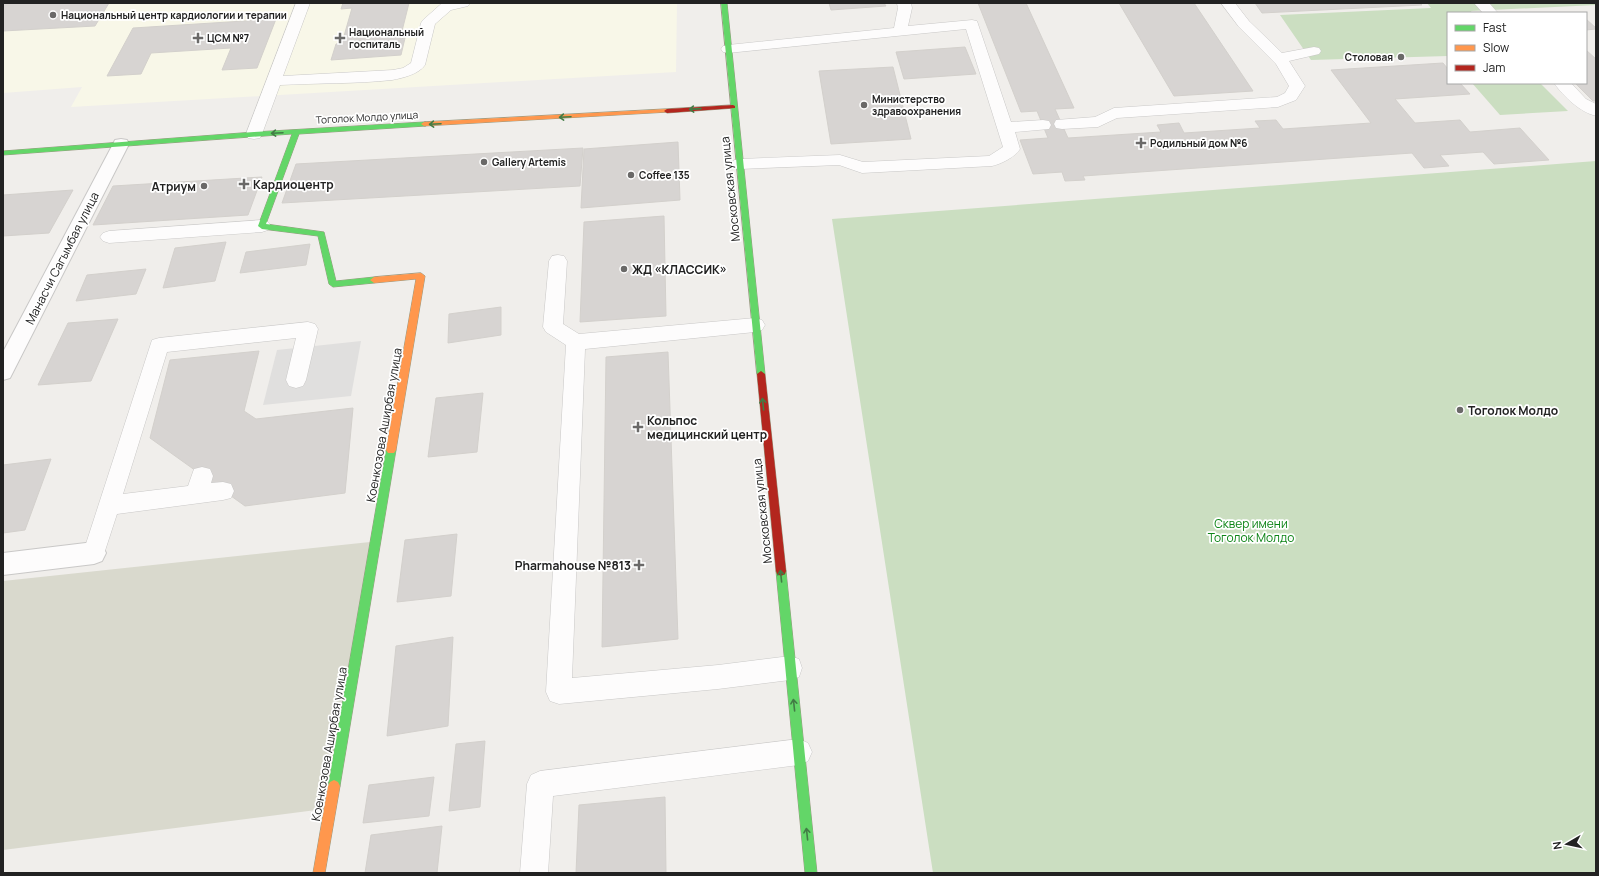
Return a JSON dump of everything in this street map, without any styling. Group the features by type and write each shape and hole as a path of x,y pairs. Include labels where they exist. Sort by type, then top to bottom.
{"main road":[{"name":"Московская улица","path":"724,3 733,106 811,873"},
{"name":"Тоголок Молдо улица","path":"3,153 254,134 733,106"},
{"path":"262,226 296,132"},
{"name":"Коенкозова Аширбая улица","path":"262,226 321,234 333,284 421,276 319,873"}],"street":[{"name":"Манасчи Сагымбая улица","path":"3,372 121,144"},
{"path":"3,564 94,553"}],"lane":[{"path":"254,134 302,3"},
{"path":"273,81 394,75 408,70 418,65 428,23 446,8 463,3"},
{"path":"900,31 905,8 904,3"},
{"path":"1062,124 1098,122 1114,113 1278,102 1288,99 1295,93 1297,86 1293,76 1280,58 1247,27 1228,3"},
{"path":"1481,3 1490,12"},
{"path":"728,49 972,24 1012,149 992,161 862,168 840,160 740,164"},
{"path":"1280,58 1314,51"},
{"path":"1563,84 1581,102 1596,111"},
{"path":"1005,128 1043,125"},
{"path":"109,237 262,226"},
{"path":"558,261 553,327 576,342 755,324"},
{"path":"94,553 159,345 308,329 296,380"},
{"path":"576,342 559,692 718,677 790,668"},
{"path":"110,505 199,485 223,491"},
{"path":"534,873 540,784 693,765 723,763 798,752"}],"shaded area":[{"name":"Национальный госпиталь","path":"3,3 677,3 676,72 71,107 82,87 3,93"},
{"path":"361,341 351,396 263,405 277,350"},
{"path":"370,542 324,809 3,850 3,581"}],"green space":[{"path":"1427,3 1596,3 1596,5 1447,12 1447,56 1311,60 1280,15 1431,8"},
{"path":"1473,84 1541,84 1568,111 1500,115"},
{"name":"Сквер имени Тоголок Молдо","path":"1596,161 1596,873 933,873 832,219"}],"building":[{"name":"Национальный центр кардиологии и терапии","path":"3,3 109,3 95,26 3,31"},
{"path":"343,3 409,3 400,39 405,38 401,55 331,60 336,44 342,43 352,8 341,9"},
{"path":"829,3 884,3 886,6 831,10"},
{"path":"978,3 1026,3 1074,108 1055,109 1068,138 1161,132 1157,125 1179,123 1184,133 1260,128 1255,121 1276,120 1283,129 1371,123 1331,70 1443,63 1447,68 1447,84 1461,84 1470,94 1395,99 1415,123 1460,120 1470,132 1520,128 1549,160 1494,164 1483,152 1440,155 1449,166 1424,168 1412,153 1083,176 1085,180 1065,181 1062,172 1033,174 1020,140 1048,138 1037,111 1021,112"},
{"path":"1119,3 1194,3 1253,91 1174,96"},
{"path":"1255,3 1420,3 1422,5 1262,13"},
{"name":"ЦСМ №7","path":"276,19 257,68 222,70 231,48 151,53 141,74 107,76 133,28"},
{"path":"1587,20 1596,28 1587,30"},
{"path":"965,47 976,74 904,79 896,52"},
{"path":"1587,51 1596,59 1596,101 1593,101 1576,84 1587,84"},
{"name":"Министерство здравоохранения","path":"893,67 911,139 831,144 819,71"},
{"name":"Coffee 135","path":"678,142 680,200 581,208 584,149"},
{"path":"583,148 580,186 282,203 296,164"},
{"path":"262,177 248,215 93,225 113,186"},
{"path":"73,190 49,233 3,236 3,195"},
{"name":"ЖД «КЛАССИК»","path":"664,216 666,316 580,322 584,222"},
{"path":"226,242 215,281 163,288 175,248"},
{"path":"310,244 306,265 240,273 246,252"},
{"path":"146,269 136,294 76,301 87,275"},
{"path":"501,307 501,335 448,343 449,314"},
{"path":"118,319 91,381 38,385 68,323"},
{"path":"259,351 244,411 256,419 353,408 345,493 245,506 150,438 170,360"},
{"path":"668,352 678,639 602,647 606,357"},
{"path":"483,393 477,452 428,457 436,398"},
{"path":"51,459 25,530 3,533 3,465"},
{"path":"457,534 451,596 397,602 405,540"},
{"path":"453,637 448,726 387,736 396,646"},
{"path":"485,741 480,807 449,811 456,744"},
{"path":"434,777 429,816 363,823 369,785"},
{"path":"665,797 666,873 576,873 579,805"},
{"path":"442,826 437,873 365,873 371,835"}],"traffic: fast":[{"path":"724,3 761,374"},
{"path":"3,153 254,134 424,124"},
{"path":"296,132 262,226 321,234 333,284 374,280"},
{"path":"334,786 391,450"},
{"path":"781,571 811,873"}],"traffic: slow":[{"path":"424,124 667,111"},
{"path":"374,280 421,276 391,450"},
{"path":"319,873 334,786"}],"traffic: jam":[{"path":"667,111 733,107"},
{"path":"761,374 781,571"}],"place":[{"name":"Национальный центр кардиологии и терапии","path":"53,15"},
{"name":"ЦСМ №7","path":"198,38"},
{"name":"Национальный госпиталь","path":"340,38"},
{"name":"Столовая","path":"1401,57"},
{"name":"Министерство здравоохранения","path":"864,105"},
{"name":"Родильный дом №6","path":"1141,143"},
{"name":"Gallery Artemis","path":"484,162"},
{"name":"Coffee 135","path":"631,175"},
{"name":"Кардиоцентр","path":"244,184"},
{"name":"Атриум","path":"204,186"},
{"name":"ЖД «КЛАССИК»","path":"624,269"},
{"name":"Тоголок Молдо","path":"1460,410"},
{"name":"Кольпос медицинский центр","path":"638,427"},
{"name":"Pharmahouse №813","path":"639,565"}]}
